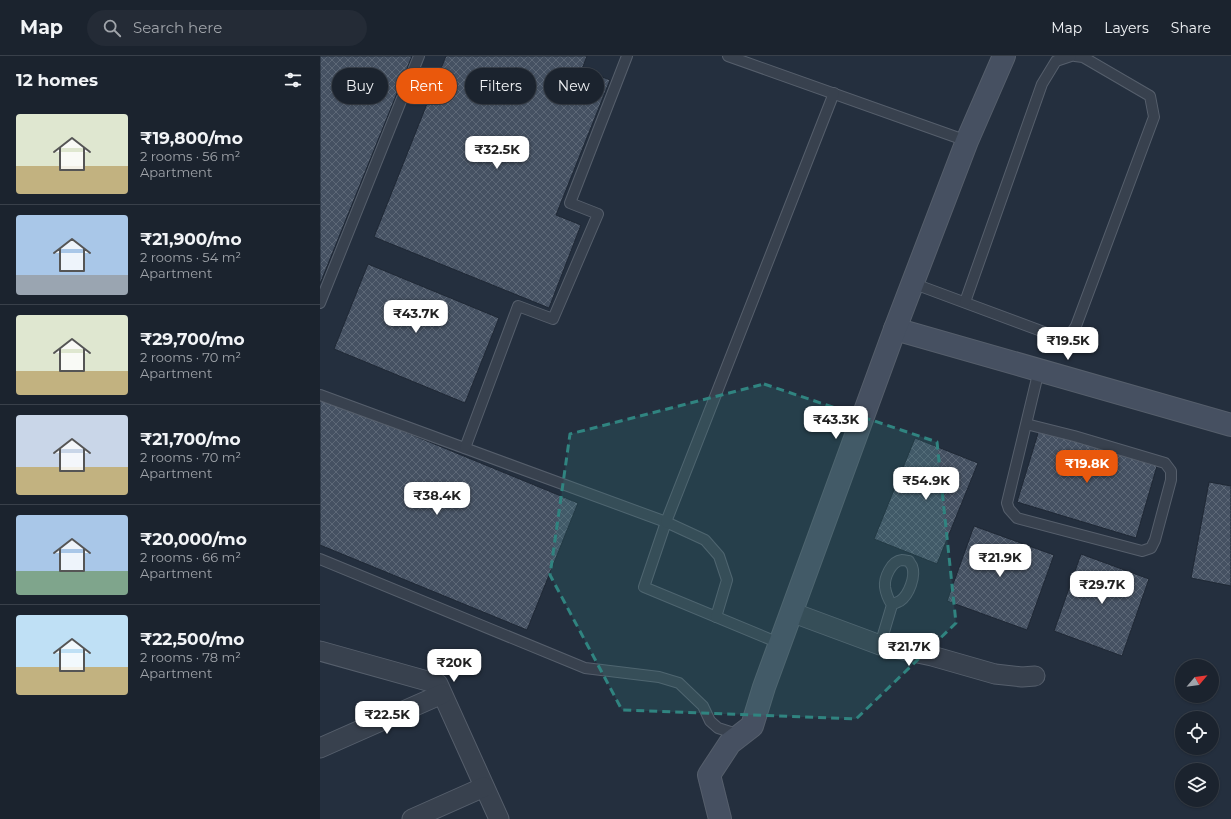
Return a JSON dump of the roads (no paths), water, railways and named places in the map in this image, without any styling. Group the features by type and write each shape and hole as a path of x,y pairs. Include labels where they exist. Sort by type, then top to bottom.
{"street":[{"path":"720,819 709,775 730,743 752,726 764,686 912,283 967,141 1004,56"},
{"path":"895,329 1231,425"},
{"path":"791,612 880,644 932,656 995,674 1022,677 1035,676"},
{"path":"320,650 438,684 499,819"},
{"path":"320,748 442,694"},
{"path":"412,819 484,787"}],"lane":[{"path":"320,303 420,56"},
{"path":"465,448 518,306 553,319 598,214 570,203 627,56"},
{"path":"728,56 967,141"},
{"path":"965,302 1042,84 1056,61 1071,56"},
{"path":"912,283 1060,338 1070,335 1076,326 1154,117 1150,96 1083,57 1075,56"},
{"path":"780,643 644,587 666,522 834,93"},
{"path":"1026,424 1074,436 1165,463 1171,471 1171,480 1155,540 1151,548 1142,551 1016,518 1009,509 1007,503 1026,424 1039,370"},
{"path":"320,395 666,522 705,540 719,556 727,580 716,617"},
{"path":"320,559 585,668 659,677 679,683 703,706 710,721 718,728 740,735"},
{"path":"880,644 892,605"}]}
